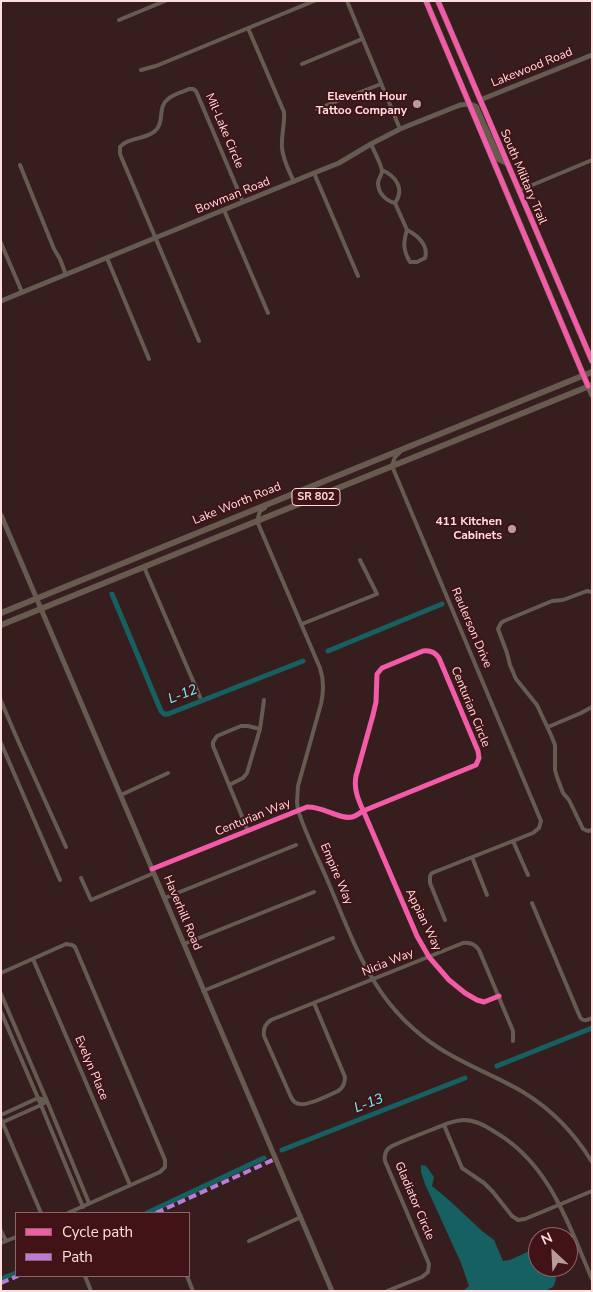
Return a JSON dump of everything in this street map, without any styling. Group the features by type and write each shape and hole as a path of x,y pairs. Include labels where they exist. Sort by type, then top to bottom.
{"main road":[{"name":"South Military Trail","path":"426,1 583,375 590,386 592,396"},
{"path":"432,1 439,3"},
{"name":"South Military Trail","path":"439,3 592,361"},
{"path":"445,46 450,52 469,95 480,100"},
{"path":"469,104 476,107 498,159 507,163"},
{"path":"500,175 504,178 530,237 541,244"},
{"name":"Lake Worth Road","path":"1,613 592,372"},
{"name":"Lake Worth Road","path":"1,625 590,386"}],"street":[{"path":"119,20 165,1"},
{"path":"141,70 156,66 314,1"},
{"path":"346,1 400,130"},
{"path":"248,28 284,112 285,122 282,146 284,158 294,182"},
{"path":"302,64 362,39"},
{"name":"Lakewood Road","path":"480,100 592,55"},
{"path":"318,109 381,84"},
{"name":"Mil-Lake Circle","path":"155,238 120,154 120,147 125,142 150,134 156,130 160,124 163,104 170,97 193,89 196,91 243,202"},
{"name":"Bowman Road","path":"1,301 314,174 339,163 400,130 460,105 469,104"},
{"path":"371,144 382,170 378,183 380,190 385,199 395,203"},
{"path":"518,191 592,160"},
{"path":"20,165 66,275"},
{"path":"382,170 394,177 399,185 400,192 395,203"},
{"path":"314,174 358,276"},
{"path":"395,203 407,230 419,238 427,253 425,258 417,262 410,262 406,253 404,238 407,230"},
{"path":"224,210 268,313"},
{"path":"155,238 199,341"},
{"path":"1,243 22,292"},
{"path":"107,258 149,359"},
{"path":"392,466 395,457 402,449"},
{"name":"Raulerson Drive","path":"392,466 540,816 541,825 537,831 513,841"},
{"path":"257,521 260,512 270,503"},
{"name":"Haverhill Road","path":"1,515 332,1291"},
{"name":"Empire Way","path":"257,521 320,668 324,688 298,786 298,810 361,959 381,993 396,1011 424,1038 452,1056 522,1092 548,1110 570,1132 592,1162"},
{"path":"302,624 377,594 360,560"},
{"path":"144,567 200,697"},
{"path":"592,592 587,591 549,603 504,621 499,626 499,633 516,679 537,705 554,741 555,770 563,793 569,800 583,829 592,830"},
{"name":"Centurian Circle","path":"423,651 434,652 439,658 478,751 478,762 473,767 363,811 356,792 355,780 376,702 377,674 382,668 423,651"},
{"path":"229,785 243,778 247,773 260,729 264,700"},
{"path":"1,701 66,847"},
{"path":"548,727 592,706"},
{"path":"248,830 213,746 215,739 221,734 241,726 260,729"},
{"path":"1,743 60,880"},
{"path":"120,795 168,773"},
{"name":"Centurian Way","path":"81,878 91,900 248,830 307,807 314,807 349,817 363,811"},
{"name":"Appian Way","path":"363,811 417,936 429,957 449,980 476,1000 484,1002 498,996"},
{"path":"445,920 430,883 432,873 513,841 528,875"},
{"path":"165,898 296,845"},
{"path":"472,857 487,895"},
{"path":"184,944 314,892"},
{"path":"532,903 582,1020 592,1018"},
{"path":"203,990 333,938"},
{"name":"Nicia Way","path":"314,1003 345,1077 341,1090 302,1105 292,1100 264,1036 264,1029 268,1023 314,1003 463,943 474,944 479,950 513,1030 513,1041"},
{"path":"1,973 66,944 72,945 77,950 166,1160 160,1172 70,1212"},
{"name":"Evelyn Place","path":"33,958 130,1185"},
{"path":"1,994 89,1204"},
{"path":"1,1012 83,1206"},
{"path":"2,1120 38,1098 47,1101"},
{"path":"2,1120 47,1101"},
{"path":"2,1120 41,1212"},
{"name":"Gladiator Circle","path":"387,1291 422,1277 428,1272 429,1264 385,1161 385,1154 392,1146 458,1120 478,1122 499,1134 531,1161 548,1183 560,1204 592,1279"},
{"path":"444,1125 462,1168 484,1183 518,1220 525,1219 592,1191"},
{"path":"249,1241 301,1217"},
{"path":"1,1231 4,1242"},
{"path":"85,1277 91,1291"},
{"path":"187,1277 193,1291"}],"water":[{"path":"421,1165 426,1166 434,1177 432,1186 494,1240 503,1261 510,1260 528,1252 528,1277 556,1277 553,1287 545,1291 463,1291 469,1286 461,1263 421,1172"}],"waterway":[{"name":"L-12","path":"112,594 161,711 164,714 303,661"},
{"name":"L-12","path":"328,651 442,604"},
{"name":"L-13","path":"497,1066 592,1028"},
{"name":"L-13","path":"282,1150 465,1078"},
{"name":"L-13","path":"149,1212 264,1158"},
{"name":"L-13","path":"1,1279 15,1273"}],"marked path":[{"path":"158,1212 275,1159"},
{"path":"1,1283 16,1277"}],"cycle path":[{"path":"426,1 588,386"},
{"path":"438,1 592,361"},
{"path":"152,869 307,807 313,807 342,817 352,817 363,811 476,765 479,758 478,751 439,658 432,652 423,651 382,668 377,674 376,702 356,776 356,792 361,807 364,812 417,936 429,957 449,980 477,1000 484,1002 499,996"}],"place":[{"name":"Eleventh Hour Tattoo Company","path":"417,104"},
{"name":"411 Kitchen Cabinets","path":"512,529"}]}
